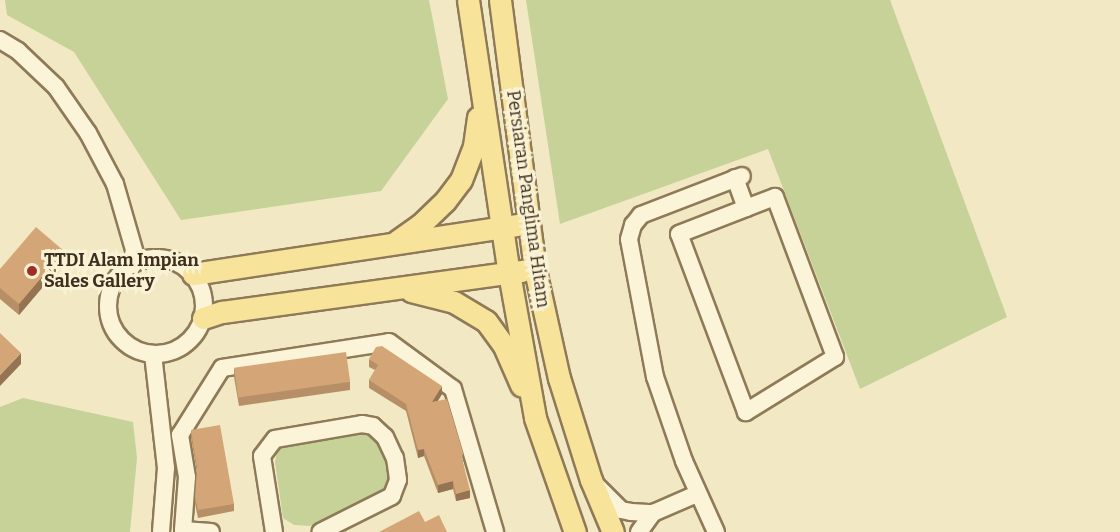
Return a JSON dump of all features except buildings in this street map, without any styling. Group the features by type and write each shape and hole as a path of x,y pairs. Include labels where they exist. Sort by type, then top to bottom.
{"main road":[{"name":"Persiaran Panglima Hitam","path":"468,0 509,273 535,418 575,532"},
{"name":"Persiaran Panglima Hitam","path":"500,0 535,270 559,378 591,480 613,532"},
{"path":"394,243 436,209 461,180 474,146 481,94"},
{"path":"193,274 529,223"},
{"path":"203,318 222,312 535,270"},
{"path":"399,288 454,302 486,321 504,346 535,418"}],"street":[{"path":"0,40 18,51 56,87 88,133 115,184 137,260"},
{"path":"716,532 697,494 655,377 629,239 633,225 641,215 738,177 746,208"},
{"path":"775,197 835,357 746,412 679,234 746,208 775,197"},
{"path":"152,257 167,258 181,264 193,274 203,295 203,318 196,334 185,345 170,353 153,354 137,351 123,341 113,328 108,312 109,295 114,281 124,269 137,260 152,257"},
{"path":"211,532 183,530 187,477 180,435 222,368 389,342 453,389 493,531"},
{"path":"153,354 166,468 161,532"},
{"path":"274,532 262,456 275,439 362,424 373,426 385,437 394,458 398,480 392,496 320,532"},
{"path":"591,480 621,510 653,513 697,494"},
{"path":"639,532 653,513"}],"green space":[{"path":"5,0 429,0 448,99 381,191 181,220 74,52 7,15"},
{"path":"526,0 890,0 1007,317 860,389 768,149 560,224"},
{"path":"23,398 133,422 137,458 130,532 0,532 0,407"},
{"path":"358,430 376,440 383,449 388,483 382,490 310,526 294,525 283,518 275,462 278,447 287,442"}],"place":[{"name":"TTDI Alam Impian Sales Gallery","path":"32,271"}]}
